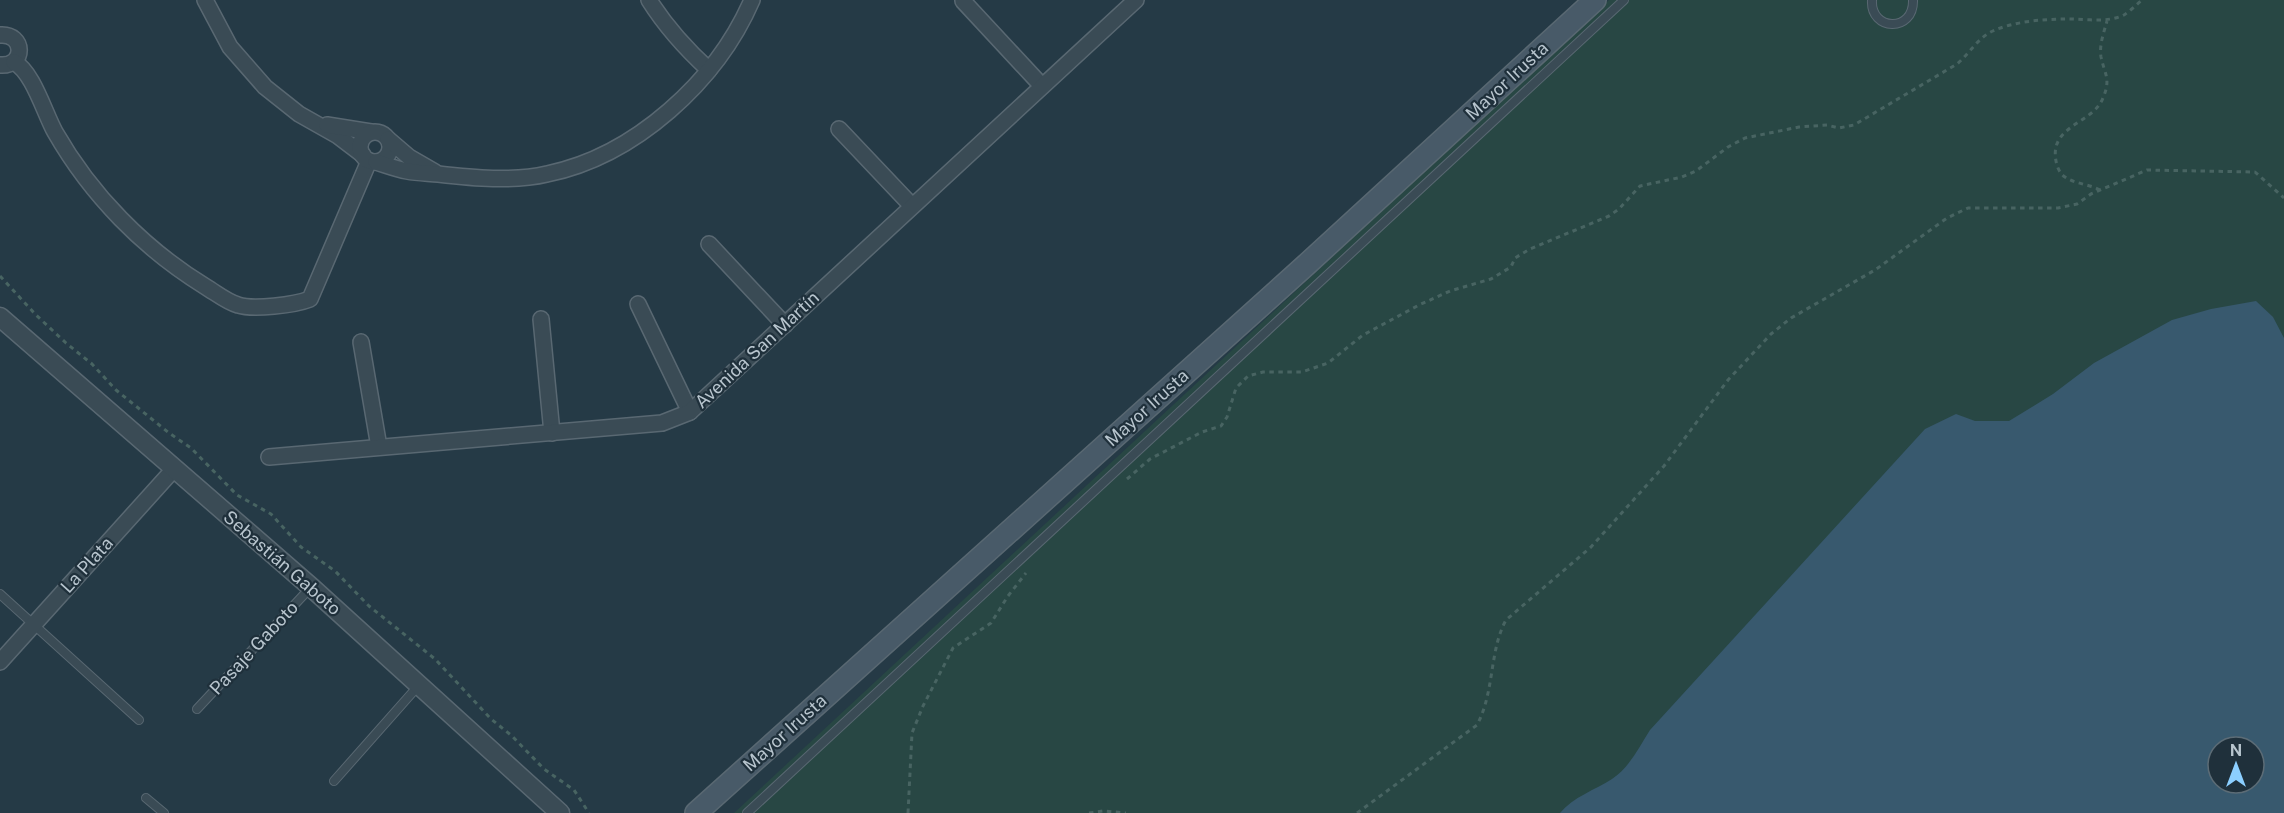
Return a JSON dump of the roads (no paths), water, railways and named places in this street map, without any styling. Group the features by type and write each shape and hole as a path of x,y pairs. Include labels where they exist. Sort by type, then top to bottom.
{"main road":[{"name":"Mayor Irusta","path":"696,813 1306,266 1595,0"}],"street":[{"path":"205,0 230,47 244,65 279,99 299,114 338,136 369,159 408,172 462,177 547,175 576,166 640,133 664,116 693,89 732,38 752,0"},
{"path":"649,0 661,19 687,50 708,70"},
{"path":"963,2 1042,86"},
{"name":"Avenida San Martín","path":"269,457 662,423 690,412 1042,86 1125,4"},
{"path":"0,36 9,36 17,43 19,52 7,63 24,69 60,140 110,208 133,231 185,274 231,303 241,306 300,303 310,299 369,159"},
{"path":"313,121 343,129 381,132 409,157 438,174"},
{"path":"838,129 912,207"},
{"path":"371,132 361,141 360,151 369,159 381,161 389,154 388,139"},
{"path":"709,244 784,325"},
{"path":"638,304 690,412"},
{"name":"Sebastián Gaboto","path":"0,317 311,587 560,813"},
{"path":"541,319 552,433"},
{"path":"361,342 378,447"},
{"name":"La Plata","path":"0,662 174,469"}],"lane":[{"path":"747,813 1624,0"},
{"path":"1872,0 1873,12 1877,17 1882,22 1894,24 1911,14 1913,0"},
{"name":"Pasaje Gaboto","path":"197,709 311,587"},
{"path":"0,594 139,720"},
{"path":"334,781 419,685"},
{"path":"146,798 164,813"}],"water":[{"path":"2256,301 2273,317 2284,338 2284,813 1560,813 1571,802 1612,779 1624,769 1650,730 1925,429 1956,414 1975,421 2009,421 2053,394 2094,363 2172,320 2211,309"}]}
